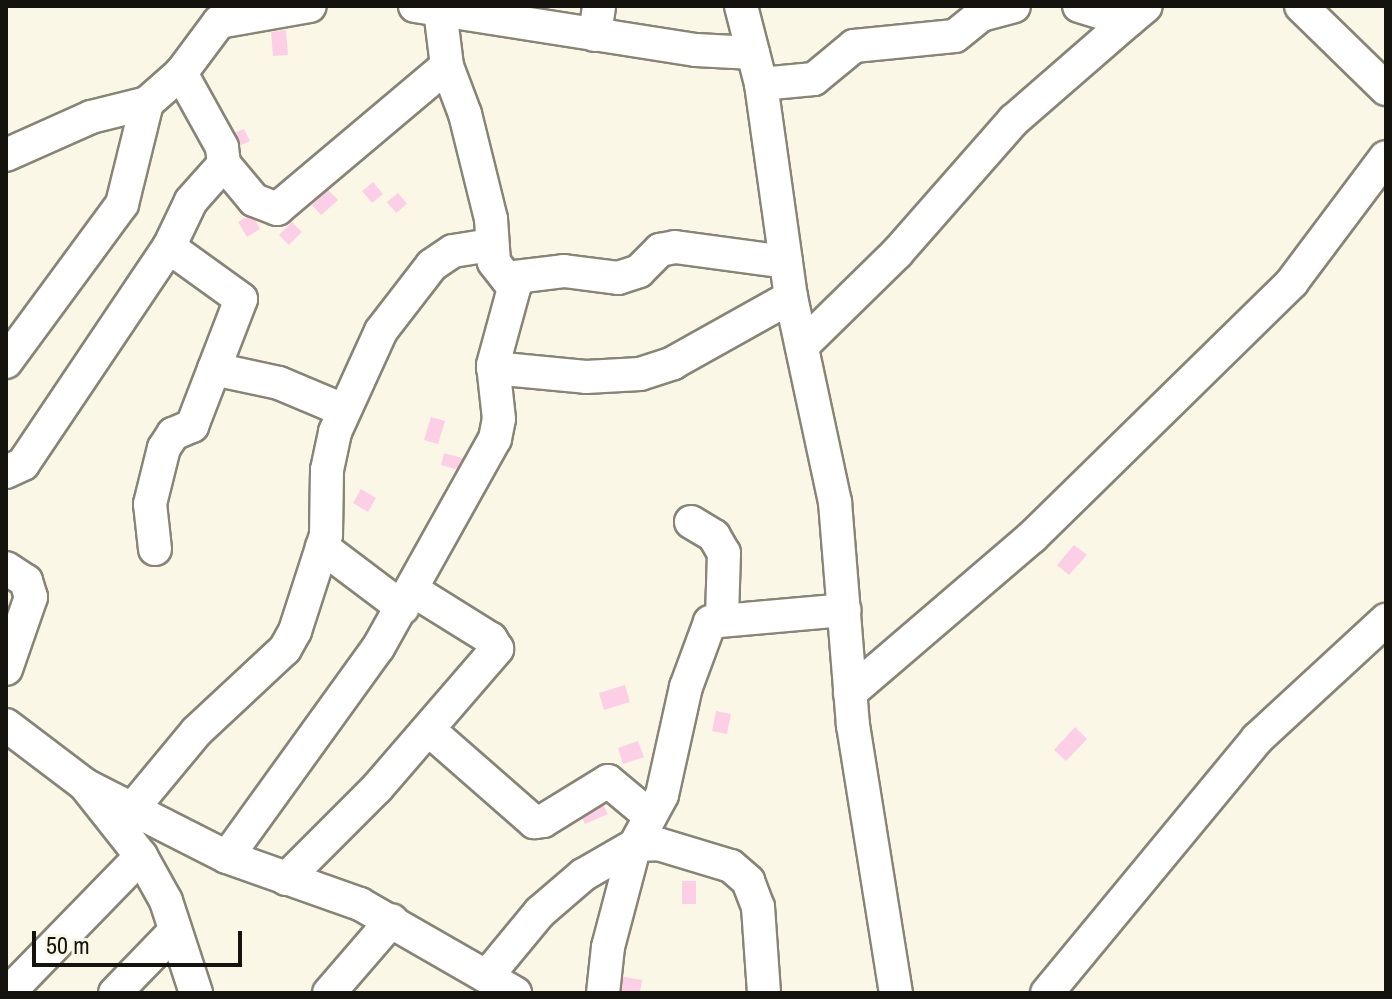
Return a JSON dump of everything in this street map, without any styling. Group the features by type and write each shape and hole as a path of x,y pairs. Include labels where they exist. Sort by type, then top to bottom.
{"street":[{"path":"6,155 91,117 147,103 181,73 211,14 310,6"},
{"path":"741,6 757,69 791,297 835,502 850,693 896,993"},
{"path":"227,857 409,600 495,439 499,419 493,368 514,288 494,262 491,219 468,124 426,8 597,20 757,69 814,79 854,46 955,36 981,15 1014,6"},
{"path":"1079,6 1137,14"},
{"path":"1301,6 1386,89"},
{"path":"802,346 897,253 1014,120 1137,14"},
{"path":"181,73 222,147 224,164 254,200 277,209 447,66"},
{"path":"6,362 128,193 147,103"},
{"path":"850,693 1032,537 1292,282 1386,157"},
{"path":"6,472 23,464 169,247 191,201 224,164"},
{"path":"133,808 197,731 285,649 322,547 328,520 327,470 343,410 381,331 416,280 453,251 491,245"},
{"path":"155,549 150,504 164,448 173,434 192,426 241,299 169,247"},
{"path":"507,278 564,271 618,278 639,271 660,250 675,247 786,262"},
{"path":"493,368 586,377 640,374 673,363 791,297"},
{"path":"214,369 279,383 343,410"},
{"path":"691,522 714,536 724,553 722,617"},
{"path":"286,879 429,730 497,648 491,639 409,600 322,547"},
{"path":"6,568 26,581 31,597 6,669"},
{"path":"603,993 608,947 635,845 665,787 686,687 710,622 722,617 844,610"},
{"path":"1047,993 1257,739 1386,620"},
{"path":"6,725 85,785 227,857 392,920 505,988 540,912 583,875 635,845 658,844 722,862 748,881 758,907 764,993"},
{"path":"429,730 534,822 608,781 650,816"},
{"path":"85,785 141,856 166,901 196,993"},
{"path":"8,993 141,856"},
{"path":"329,993 392,920"},
{"path":"115,993 174,932"}],"building":[{"path":"286,30 288,55 273,56 271,32"},
{"path":"244,129 250,141 228,151 222,138"},
{"path":"373,182 383,194 372,203 362,191"},
{"path":"328,190 338,200 321,215 312,205"},
{"path":"398,193 407,204 396,213 387,202"},
{"path":"252,214 260,229 247,237 238,222"},
{"path":"292,222 302,232 289,245 279,235"},
{"path":"431,417 445,421 438,444 424,440"},
{"path":"444,453 469,460 465,472 441,465"},
{"path":"361,489 376,498 368,512 353,503"},
{"path":"1074,545 1087,555 1069,575 1057,565"},
{"path":"625,685 630,702 604,710 599,693"},
{"path":"716,711 731,714 727,734 712,731"},
{"path":"1075,727 1087,739 1066,761 1054,750"},
{"path":"638,741 644,757 623,764 618,748"},
{"path":"601,801 608,814 585,824 579,812"},
{"path":"682,881 696,881 696,904 682,904"},
{"path":"619,976 642,980 640,993 617,991"}]}
